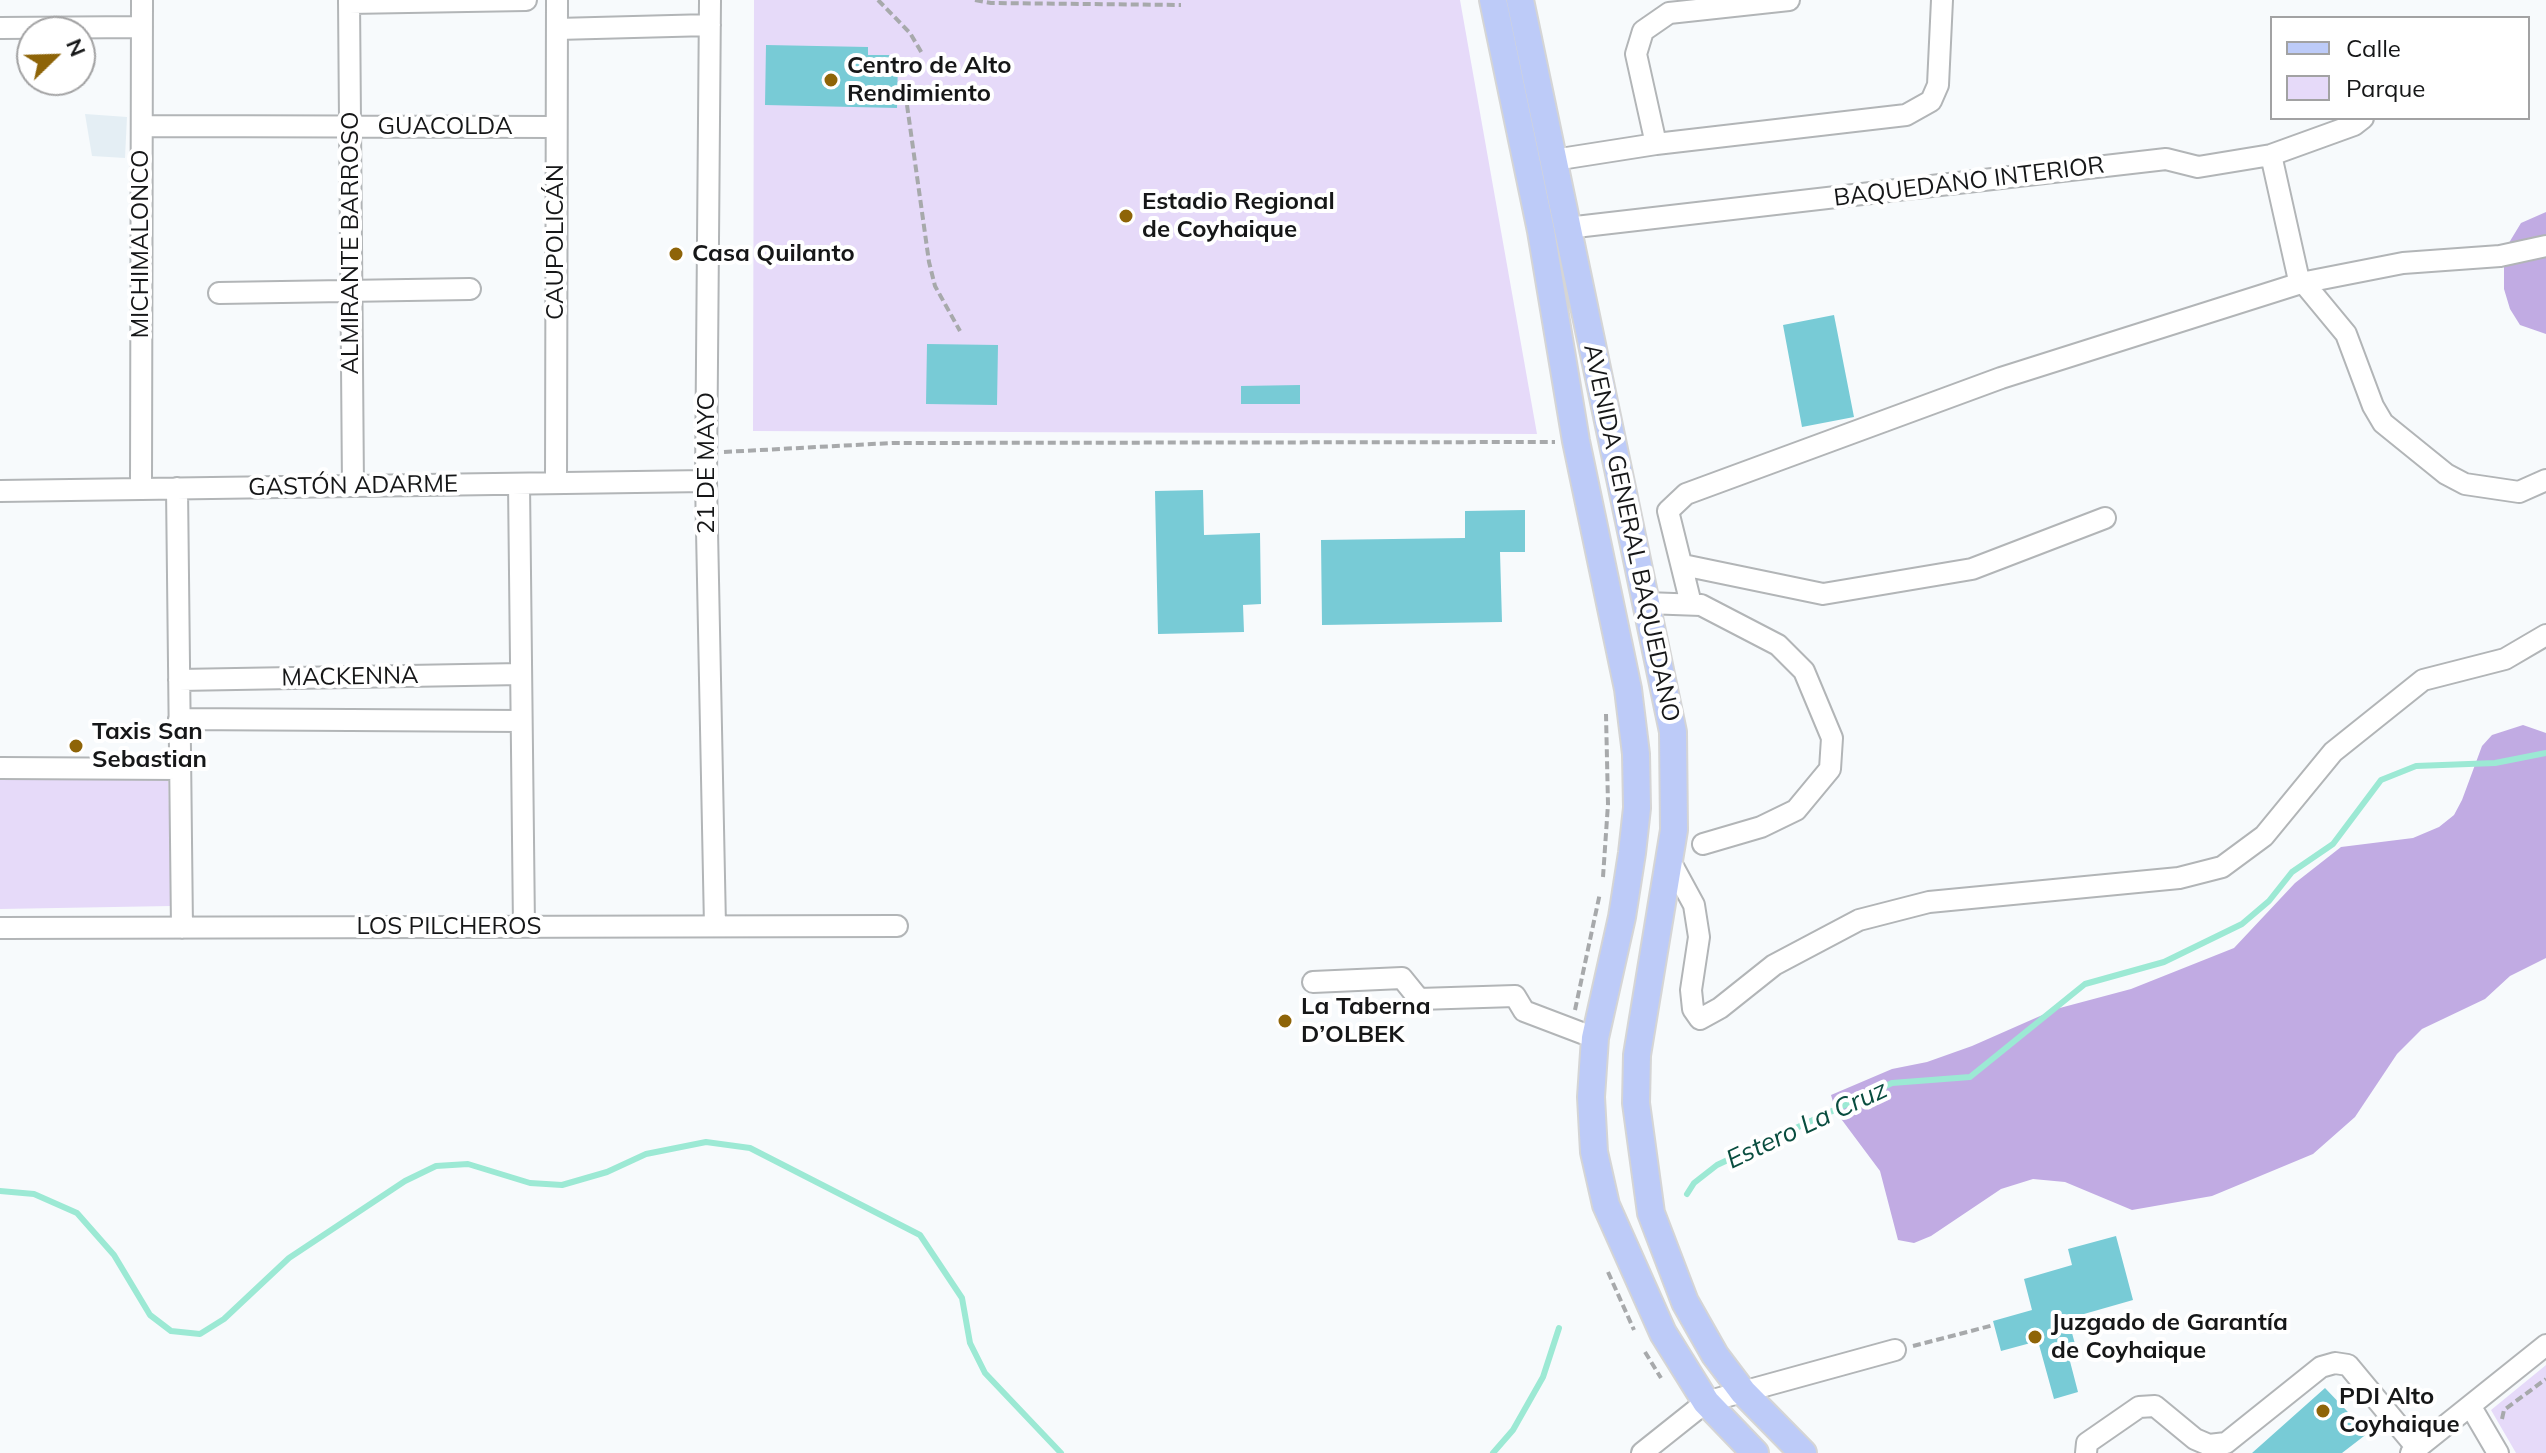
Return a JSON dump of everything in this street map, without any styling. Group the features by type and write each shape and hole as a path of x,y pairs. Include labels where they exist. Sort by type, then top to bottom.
{"main road":[{"name":"AVENIDA GENERAL BAQUEDANO","path":"1493,0 1541,231 1563,443 1628,689 1636,754 1637,808 1622,917 1583,1034 1594,1152 1606,1205 1696,1408 1755,1453"},
{"name":"AVENIDA GENERAL BAQUEDANO","path":"1520,0 1646,603 1669,698 1673,732 1676,794 1669,859 1637,1055 1636,1103 1651,1213 1667,1261 1715,1355 1743,1392 1803,1453"}],"street":[{"name":"MICHIMALONCO","path":"141,489 142,0"},
{"path":"349,1 526,0"},
{"name":"CAUPOLICÁN","path":"556,483 557,0"},
{"name":"21 DE MAYO","path":"710,0 706,481 715,926"},
{"path":"1656,144 1636,54 1643,31 1669,13 1789,0"},
{"path":"1554,160 1656,144 1906,115 1931,101 1938,85 1942,0"},
{"name":"ALMIRANTE BARROSO","path":"349,1 353,486"},
{"path":"557,29 710,25"},
{"path":"0,28 142,27"},
{"name":"BAQUEDANO INTERIOR","path":"1567,228 2166,159 2198,167 2271,155 2360,120"},
{"name":"GUACOLDA","path":"142,126 556,127"},
{"path":"2271,155 2301,283 2346,334 2373,406 2399,439 2465,484 2519,492 2546,480"},
{"path":"1691,604 1668,511 1686,494 2001,378 2301,283 2403,263 2500,256 2546,246"},
{"path":"219,293 470,289"},
{"name":"GASTÓN ADARME","path":"0,491 706,481"},
{"path":"519,484 524,927"},
{"path":"177,488 182,928"},
{"path":"1683,565 1823,594 1972,569 2105,518"},
{"path":"1646,603 1701,605 1778,645 1804,671 1832,738 1834,752 1830,769 1796,810 1761,827 1703,844"},
{"path":"1669,859 1694,905 1699,937 1691,990 1693,1009 1700,1019 1720,1008 1774,965 1859,920 1929,902 2179,878 2222,867 2264,836 2333,752 2423,680 2505,659 2546,635"},
{"name":"MACKENNA","path":"179,680 521,674"},
{"name":"MACKENNA","path":"179,719 521,721"},
{"path":"0,768 179,769"},
{"name":"LOS PILCHEROS","path":"0,928 897,926"},
{"path":"1313,982 1402,978 1419,999 1515,996 1524,1011 1583,1034"},
{"path":"2086,1453 2087,1443 2139,1407 2155,1406 2195,1439 2209,1445 2226,1443 2321,1367 2335,1363 2348,1365 2414,1450 2546,1345"},
{"path":"1642,1453 1696,1408 1895,1350"},
{"path":"2471,1407 2498,1453"}],"path":[{"path":"878,0 910,33 923,55"},
{"path":"975,0 991,3 1181,5"},
{"path":"907,105 929,262 935,286 960,331"},
{"path":"706,453 892,443 1563,443"},
{"path":"1583,1034 1602,884 1608,804 1605,703"},
{"path":"1605,1265 1651,1363 1696,1408"},
{"path":"1895,1350 1994,1325"},
{"path":"2508,1430 2502,1419 2504,1410 2546,1379"}],"shaded area":[{"path":"85,114 127,117 125,158 92,156"},
{"path":"2546,212 2546,334 2520,325 2510,309 2504,289 2504,251 2521,223"},
{"path":"2523,725 2546,733 2546,958 2510,976 2485,999 2422,1029 2397,1054 2355,1117 2313,1154 2212,1196 2132,1210 2065,1182 2033,1179 2001,1189 1931,1236 1914,1243 1898,1240 1880,1171 1836,1112 1831,1095 1892,1069 1927,1062 1972,1046 2056,1009 2131,989 2234,948 2295,883 2341,847 2413,838 2439,827 2454,815 2462,800 2482,746 2492,735"}],"green space":[{"name":"Estadio Regional de Coyhaique","path":"754,0 1460,0 1537,434 753,431"},
{"path":"168,762 171,906 0,909 0,766"},
{"path":"2546,1365 2546,1453 2516,1453 2491,1410"}],"building":[{"name":"Centro de Alto Rendimiento","path":"766,45 868,47 868,55 898,55 897,108 765,105"},
{"path":"1834,315 1854,417 1802,427 1783,325"},
{"path":"927,344 998,345 997,405 926,404"},
{"path":"1300,385 1300,404 1241,404 1241,386"},
{"path":"1203,490 1204,535 1260,533 1261,604 1243,605 1244,632 1158,634 1155,491"},
{"path":"1525,510 1525,552 1500,552 1502,622 1322,625 1321,540 1465,538 1465,511"},
{"path":"2116,1236 2133,1300 2084,1314 2089,1329 2072,1333 2075,1344 2066,1346 2078,1392 2054,1399 2038,1341 2001,1351 1993,1321 2032,1310 2024,1279 2072,1265 2068,1249"},
{"name":"PDI Alto Coyhaique","path":"2325,1388 2368,1433 2342,1453 2252,1453"}],"waterway":[{"name":"Estero La Cruz","path":"1687,1194 1694,1183 1717,1165 1892,1083 1970,1077 2085,984 2164,962 2242,924 2269,901 2292,872 2333,844 2381,780 2416,766 2495,763 2546,753"},
{"path":"0,1191 34,1194 77,1213 114,1255 150,1315 171,1331 200,1334 224,1319 289,1258 405,1181 436,1166 468,1164 530,1183 562,1185 607,1172 646,1154 706,1142 750,1148 920,1235 962,1298 970,1343 985,1373 1061,1453"},
{"name":"Estero La Cruz","path":"1493,1453 1513,1430 1543,1377 1559,1328"}],"place":[{"name":"Centro de Alto Rendimiento","path":"831,80"},
{"name":"Estadio Regional de Coyhaique","path":"1126,216"},
{"name":"Casa Quilanto","path":"676,254"},
{"name":"Taxis San Sebastian","path":"76,746"},
{"name":"La Taberna D’OLBEK","path":"1285,1021"},
{"name":"Juzgado de Garantía de Coyhaique","path":"2035,1337"},
{"name":"PDI Alto Coyhaique","path":"2323,1411"}]}
